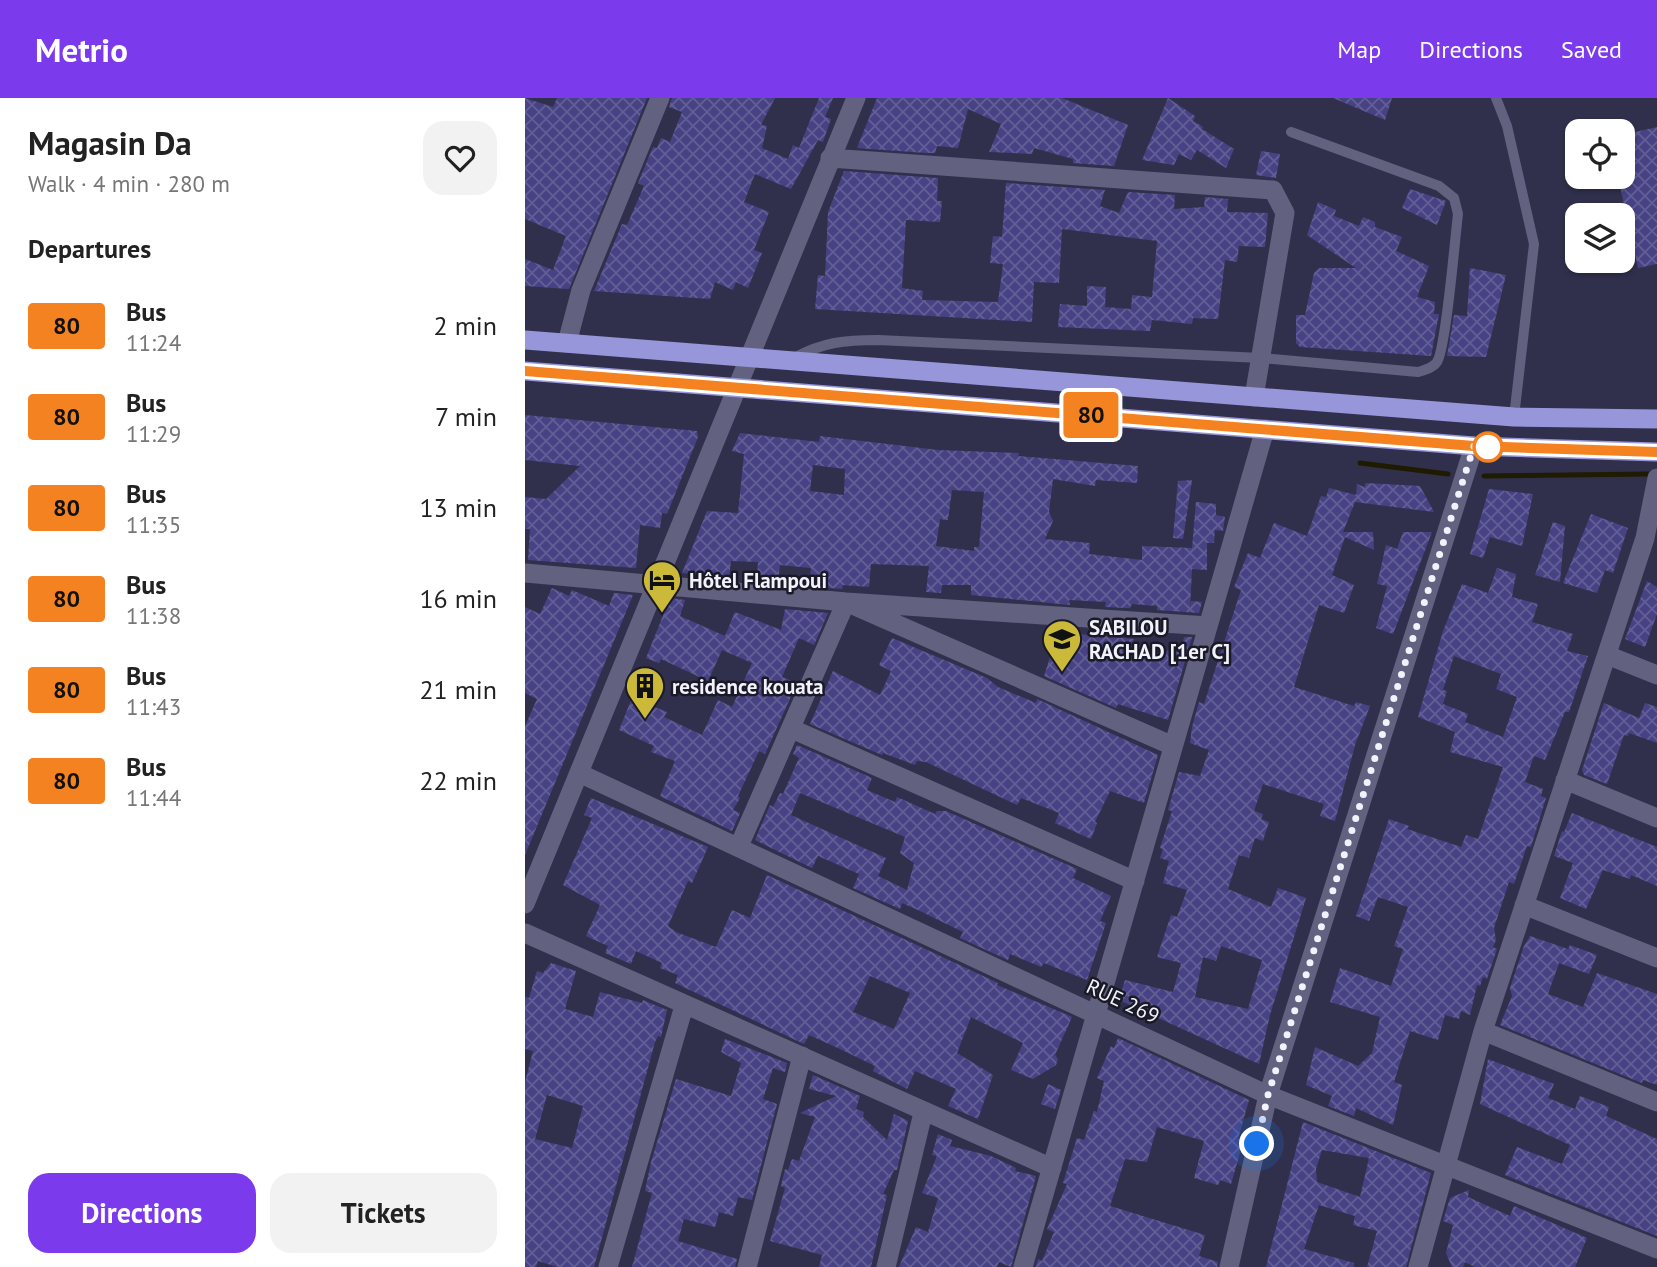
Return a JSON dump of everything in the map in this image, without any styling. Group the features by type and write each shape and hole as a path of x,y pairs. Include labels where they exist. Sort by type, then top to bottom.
{"highway":[{"path":"525,340 1514,417 1657,419"},
{"path":"525,370 1474,446 1657,452"}],"street":[{"path":"567,343 581,290 660,98"},
{"path":"525,904 856,98"},
{"path":"830,159 1273,190 1285,213 1254,397"},
{"path":"1023,1267 1265,429"},
{"path":"1229,1267 1268,1095 1474,446"},
{"path":"1418,1267 1483,1031 1607,655 1651,540 1657,478"},
{"path":"525,573 845,602 1208,626"},
{"path":"739,846 845,602"},
{"path":"845,602 1173,746"},
{"path":"1607,655 1657,675"},
{"path":"792,729 1135,881"},
{"name":"RUE 269","path":"579,773 1268,1095 1657,1249"},
{"path":"1566,780 1657,817"},
{"path":"1524,905 1657,958"},
{"path":"525,933 923,1113 1052,1168"},
{"path":"608,1267 684,1006"},
{"path":"1483,1031 1657,1102"},
{"path":"747,1267 802,1056"},
{"path":"886,1267 923,1113"}],"lane":[{"path":"1496,98 1507,125 1534,244 1514,417"},
{"path":"787,361 817,345 834,341 878,340 1261,358 1418,372 1436,363 1442,341 1458,214 1454,198 1439,186 1291,132"}],"building":[{"path":"525,98 553,107 557,98 647,98 569,289 525,286 525,259 553,270 566,236 525,219"},
{"path":"672,98 775,98 761,125 767,126 762,148 788,159 793,145 799,148 819,98 833,98 825,117 831,119 823,142 818,140 791,189 755,174 744,202 769,212 754,250 762,253 748,288 736,282 733,290 715,282 710,299 594,291 622,224 627,225 644,186 638,183 653,147 657,148 661,138 670,142 682,112 669,107"},
{"path":"877,98 1062,98 1128,125 1114,166 1073,163 1073,159 1034,148 1032,154 989,152 1001,124 968,109 958,148 937,146 935,153 926,153 857,148"},
{"path":"1168,98 1195,116 1193,121 1203,127 1202,129 1234,149 1226,168 1197,150 1191,160 1179,154 1174,165 1142,160"},
{"path":"1333,98 1392,98 1385,120"},
{"path":"1657,127 1657,264 1638,268 1635,254 1635,203 1624,203 1621,189 1635,189 1635,132"},
{"path":"1261,151 1280,154 1276,178 1256,175"},
{"path":"844,171 938,178 937,201 942,201 940,222 906,220 902,288 923,291 922,300 998,302 1003,264 990,263 993,236 1002,237 1006,183 1105,190 1100,206 1119,213 1128,192 1175,195 1174,209 1204,207 1205,197 1228,199 1227,212 1268,213 1265,247 1239,246 1237,262 1225,260 1218,319 1193,318 1192,324 1152,320 1150,331 1058,327 1060,304 1087,306 1087,286 1106,287 1105,307 1131,309 1132,295 1152,297 1157,241 1062,229 1059,283 1034,282 1032,322 815,309 818,275 825,276 828,212"},
{"path":"1410,189 1446,201 1437,225 1402,208"},
{"path":"1318,202 1336,210 1334,216 1359,226 1363,217 1375,222 1375,227 1402,237 1396,251 1429,266 1417,297 1435,302 1434,314 1439,314 1431,356 1300,347 1296,343 1296,315 1305,315 1314,273 1319,268 1356,268 1307,235"},
{"path":"1470,268 1506,275 1486,357 1447,356 1454,315 1467,316"},
{"path":"525,415 697,431 698,437 667,514 662,513 660,528 640,525 636,568 528,560 530,529 525,529 525,497 546,499 580,466 525,460"},
{"path":"740,433 819,442 820,436 938,450 1019,453 1018,456 1138,466 1137,483 1096,480 1095,486 1053,479 1049,512 1053,521 1045,539 1090,543 1089,554 1142,560 1142,546 1192,548 1196,502 1216,504 1216,515 1225,517 1223,531 1215,530 1214,543 1207,543 1207,570 1192,569 1190,610 1191,601 1202,602 1199,613 1157,610 1157,606 1132,604 1130,608 1105,607 1106,602 1069,600 1070,605 971,595 971,585 942,585 941,593 926,592 929,566 871,564 869,587 843,585 842,589 809,586 811,568 780,565 778,581 757,579 758,562 731,561 729,578 682,573 707,511 738,513 744,454 732,451","holes":["813,465 845,469 844,495 810,491","952,490 984,492 979,547 974,547 974,551 936,546 940,519 948,520"]},
{"path":"1192,480 1183,539 1173,538 1178,481"},
{"path":"1366,483 1420,486 1434,512 1355,502 1343,532 1373,532 1374,550 1345,537 1332,575 1354,585 1344,613 1319,605 1294,687 1354,706 1356,702 1370,706 1355,745 1335,821 1320,816 1324,804 1263,784 1254,811 1263,814 1261,819 1269,822 1263,841 1255,838 1249,858 1239,855 1228,889 1271,907 1278,888 1306,898 1270,1015 1259,1064 1119,1000 1125,980 1173,992 1181,963 1157,957 1171,915 1177,917 1187,890 1163,883 1169,861 1160,858 1163,849 1160,848 1172,811 1168,810 1179,772 1200,776 1209,750 1190,743 1192,727 1199,702 1204,704 1241,590 1234,587 1248,553 1260,558 1274,523 1307,536 1321,496 1326,497 1329,488 1356,495 1357,484 1364,487","holes":["1221,946 1262,960 1248,1009 1195,997 1203,957 1216,961"]},
{"path":"1489,489 1533,494 1522,546 1490,537 1483,558 1470,554"},
{"path":"1591,514 1628,528 1613,573 1605,570 1597,593 1563,583"},
{"path":"1553,522 1565,526 1560,582 1535,575"},
{"path":"1403,532 1432,532 1393,634 1376,628 1387,586 1377,584 1386,545 1397,549"},
{"path":"1497,568 1516,574 1512,597 1538,604 1532,622 1573,634 1567,651 1588,656 1569,712 1565,712 1545,760 1534,756 1525,782 1543,789 1541,796 1546,798 1531,847 1527,846 1514,884 1509,882 1494,928 1496,940 1493,947 1497,949 1487,979 1483,977 1480,986 1477,985 1470,1015 1461,1011 1459,1019 1445,1015 1438,1040 1410,1031 1394,1082 1402,1085 1393,1125 1356,1108 1354,1116 1328,1106 1332,1096 1306,1085 1315,1047 1358,1066 1372,1053 1380,1017 1330,1002 1340,968 1391,986 1403,949 1394,946 1408,907 1378,897 1369,921 1356,916 1389,819 1409,826 1407,829 1461,847 1466,835 1478,839 1503,767 1450,752 1455,732 1418,717 1443,631 1462,584 1488,593","holes":["1454,656 1501,674 1496,689 1517,697 1503,737 1465,722 1468,714 1443,704 1447,691 1443,690"]},
{"path":"1647,581 1657,587 1657,614 1645,647 1625,639"},
{"path":"552,588 569,596 572,590 609,606 614,593 633,595 525,855 525,726 537,699 525,693 525,607 540,614"},
{"path":"670,598 685,600 680,616 725,636 735,612 781,630 785,609 828,613 814,645 799,638 782,677 797,683 765,754 759,751 738,796 740,798 733,810 740,813 732,831 660,796 675,761 651,752 654,746 619,730 632,698 667,712 664,717 702,735 718,700 732,707 752,663 722,650 708,681 661,659 659,663 646,658"},
{"path":"1058,632 1134,639 1133,643 1163,654 1168,650 1181,653 1184,637 1192,637 1168,720 1118,704 1116,708 1044,676"},
{"path":"892,638 987,678 998,687 1036,703 1037,699 1158,755 1144,803 1110,791 1095,822 1097,823 1091,839 1055,823 1059,813 1021,798 1017,805 926,762 917,761 915,765 883,753 882,755 810,724 833,671 880,695 891,671 879,665"},
{"path":"1604,703 1639,718 1645,703 1657,707 1657,743 1629,733 1628,736 1624,735 1607,784 1584,775 1582,770"},
{"path":"797,745 872,778 867,790 895,802 897,797 935,814 937,811 946,811 1077,869 1073,878 1111,896 1100,921 1106,923 1087,980 1044,963 1041,967 1010,954 1008,960 960,938 963,932 920,911 902,903 900,909 853,888 859,874 818,856 812,868 755,840 770,805 773,807 780,793 783,794 799,758 793,754","holes":["800,793 905,837 900,853 914,863 907,890 878,876 886,858 791,815"]},
{"path":"591,798 708,847 692,883 688,881 668,926 676,932 716,947 732,910 750,918 767,875 998,983 997,985 1072,1017 1055,1055 1058,1059 1056,1065 1033,1079 1011,1070 1023,1043 971,1017 957,1053 993,1075 978,1119 948,1106 956,1089 915,1071 907,1089 873,1071 875,1066 840,1049 809,1035 804,1044 675,983 678,975 660,968 662,963 636,951 631,964 605,953 608,946 586,936 600,905 563,885 592,818 584,815","holes":["870,976 910,993 894,1029 853,1012"]},
{"path":"1572,813 1657,847 1657,886 1631,875 1630,879 1603,870 1586,909 1560,898 1573,863 1554,856 1562,831 1564,832"},
{"path":"1530,936 1568,949 1570,945 1597,955 1589,974 1559,963 1548,994 1583,1007 1597,973 1657,994 1657,1085 1643,1080 1642,1083 1500,1025 1512,996 1510,988 1524,946"},
{"path":"551,963 576,971 565,1009 593,1017 600,992 642,1003 643,1000 667,1010 661,1037 658,1036 655,1042 594,1267 557,1267 538,1261 536,1267 525,1267 525,1082 533,1051 525,1049 525,997 529,998 537,971 543,973","holes":["547,1095 583,1106 572,1148 535,1139"]},
{"path":"1118,1038 1249,1100 1238,1139 1241,1140 1240,1153 1231,1184 1220,1180 1218,1185 1194,1178 1204,1141 1157,1127 1147,1162 1125,1159 1110,1206 1205,1235 1199,1256 1218,1262 1217,1267 1036,1267 1038,1259 1042,1261 1054,1232 1047,1229 1067,1184 1063,1183 1077,1138 1084,1140 1094,1111 1097,1112 1104,1081 1097,1078 1111,1046 1114,1048"},
{"path":"725,1039 787,1063 785,1072 773,1068 763,1099 777,1104 752,1200 738,1197 733,1216 719,1212 715,1227 684,1219 678,1241 737,1259 735,1267 632,1267 652,1193 645,1191 651,1162 676,1079 731,1096 741,1063 721,1052"},
{"path":"1488,1059 1554,1084 1548,1098 1575,1109 1580,1096 1609,1107 1606,1116 1657,1139 1657,1236 1505,1175 1517,1147 1562,1164 1570,1145 1480,1104"},
{"path":"813,1075 860,1096 856,1109 864,1112 863,1117 887,1140 894,1114 908,1121 897,1170 894,1170 883,1194 887,1195 871,1267 819,1267 822,1255 770,1241 785,1188 781,1186 785,1169 788,1170 792,1159 799,1161 815,1117 800,1113 836,1096 809,1089"},
{"path":"1048,1084 1061,1090 1055,1109 1041,1104"},
{"path":"1303,1122 1431,1173 1406,1267 1367,1267 1377,1231 1353,1225 1355,1216 1319,1205 1304,1249 1354,1263 1354,1267 1266,1267","holes":["1322,1150 1369,1158 1360,1197 1317,1182 1316,1169"]},
{"path":"938,1134 952,1140 950,1146 991,1156 1016,1168 1015,1171 1036,1176 1011,1267 999,1262 997,1267 899,1267 916,1227 928,1232 938,1198 922,1193 937,1156 932,1155"},
{"path":"1469,1190 1468,1197 1510,1216 1514,1206 1587,1238 1575,1267 1475,1267 1465,1262 1463,1267 1452,1267 1446,1253 1453,1225 1443,1221 1450,1198"}],"waterway":[{"path":"1360,463 1448,474"},
{"path":"1484,476 1649,474"}],"bus line":[{"name":"80","path":"525,371 1474,446 1657,452"}],"place":[{"name":"Hôtel Flampoui","path":"662,614"},
{"name":"SABILOU RACHAD [1er C]","path":"1062,673"},
{"name":"residence kouata","path":"645,720"}],"route":[{"path":"1257,1144 1268,1095 1474,446 1488,447"}]}
